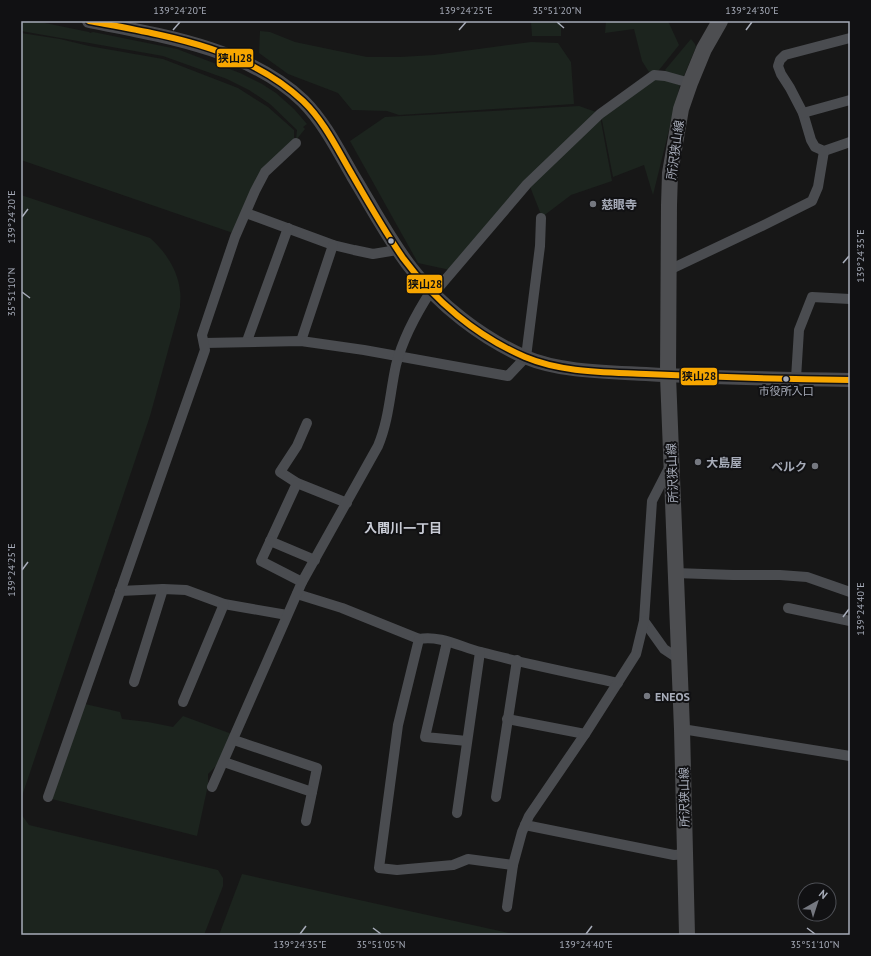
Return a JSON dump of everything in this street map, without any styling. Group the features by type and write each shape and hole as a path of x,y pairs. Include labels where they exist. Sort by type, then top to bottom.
{"main road":[{"name":"所沢狭山線","path":"687,935 682,730 668,376 670,173 681,109 704,50 720,21"}],"street":[{"path":"88,21 192,43 251,66 272,77 283,85 303,101 327,132 397,250 412,270 458,317 477,331 526,357 558,366 595,372 668,376 850,380"},
{"path":"850,38 786,54 780,60 778,66 803,113 811,140 815,147 824,151 850,142"},
{"path":"212,787 234,740 302,582 347,503 384,433 398,356 414,317 433,292 527,184 600,114 654,75 665,76 690,83"},
{"path":"803,113 850,100"},
{"path":"48,796 203,357 205,350 202,335 235,237 265,172 296,143"},
{"path":"669,270 812,201 818,187 824,151"},
{"path":"246,212 333,245 373,254 397,250"},
{"path":"204,343 301,341 398,356 508,376 526,357 540,246 541,218"},
{"path":"247,341 288,228"},
{"path":"301,341 333,245"},
{"path":"796,378 800,330 812,297 850,299"},
{"path":"307,423 297,446 280,472 297,483 347,503"},
{"path":"507,907 513,865 528,816 585,734 636,654 644,621 652,501 671,462"},
{"path":"297,483 261,561 302,582"},
{"path":"270,541 315,560"},
{"path":"675,573 733,576 780,575 807,577 850,592"},
{"path":"120,592 163,589 186,590 224,604 287,615"},
{"path":"134,682 163,589"},
{"path":"297,594 342,608 419,639 427,638 447,642 480,652 618,683"},
{"path":"183,702 224,604"},
{"path":"788,608 850,621"},
{"path":"644,621 664,649 679,659"},
{"path":"419,639 398,725 379,868 396,870 452,865 468,859 513,865"},
{"path":"447,642 425,737 467,741"},
{"path":"457,813 480,652"},
{"path":"496,797 517,660"},
{"path":"507,719 585,734"},
{"path":"682,730 850,756"},
{"path":"234,740 317,768 306,821"},
{"path":"224,762 312,792"},
{"path":"525,825 674,855 685,854"}],"shaded area":[{"path":"21,21 35,21 177,49 240,73 262,84 276,93 294,109 307,124 303,127 305,129 296,140 297,130 270,104 249,90 227,79 163,56 21,31"},
{"path":"531,21 561,21 561,36 532,36"},
{"path":"606,21 668,21 679,45 659,70 649,72 642,61 634,29 605,33"},
{"path":"260,31 270,32 295,42 367,57 434,55 531,42 558,43 571,62 574,104 399,115 387,111 352,110 338,93 288,74 259,53"},
{"path":"21,33 163,59 238,88 268,107 294,130 294,139 265,166 233,233 21,160"},
{"path":"691,39 696,47 683,78 667,73 665,70"},
{"path":"655,77 680,85 653,195 644,165 613,177 601,115"},
{"path":"579,106 599,113 450,270 418,263 350,141 385,117"},
{"path":"600,116 612,181 571,195 542,217 529,184"},
{"path":"21,195 150,238 166,255 174,268 179,283 180,307 150,416 22,796 21,814"},
{"path":"85,704 120,712 122,719 173,727 183,716 232,734 216,766 208,774 208,785 197,836 52,799"},
{"path":"21,814 29,825 218,870 223,878 223,886 204,935 21,935"},
{"path":"242,874 518,935 219,935"}],"transit line":[{"name":"狭山28","path":"89,21 174,38 202,46 230,56 256,68 280,83 303,101 318,118 331,137 390,238 403,258 428,288 473,328 490,339 525,357 554,366 585,371 722,377 850,380"}],"place":[{"name":"慈眼寺","path":"593,204"},
{"name":"市役所入口","path":"786,379"},
{"name":"大島屋","path":"698,462"},
{"name":"ベルク","path":"815,466"},
{"name":"ENEOS","path":"647,696"}],"district":[{"name":"入間川一丁目","path":"403,528"}]}
